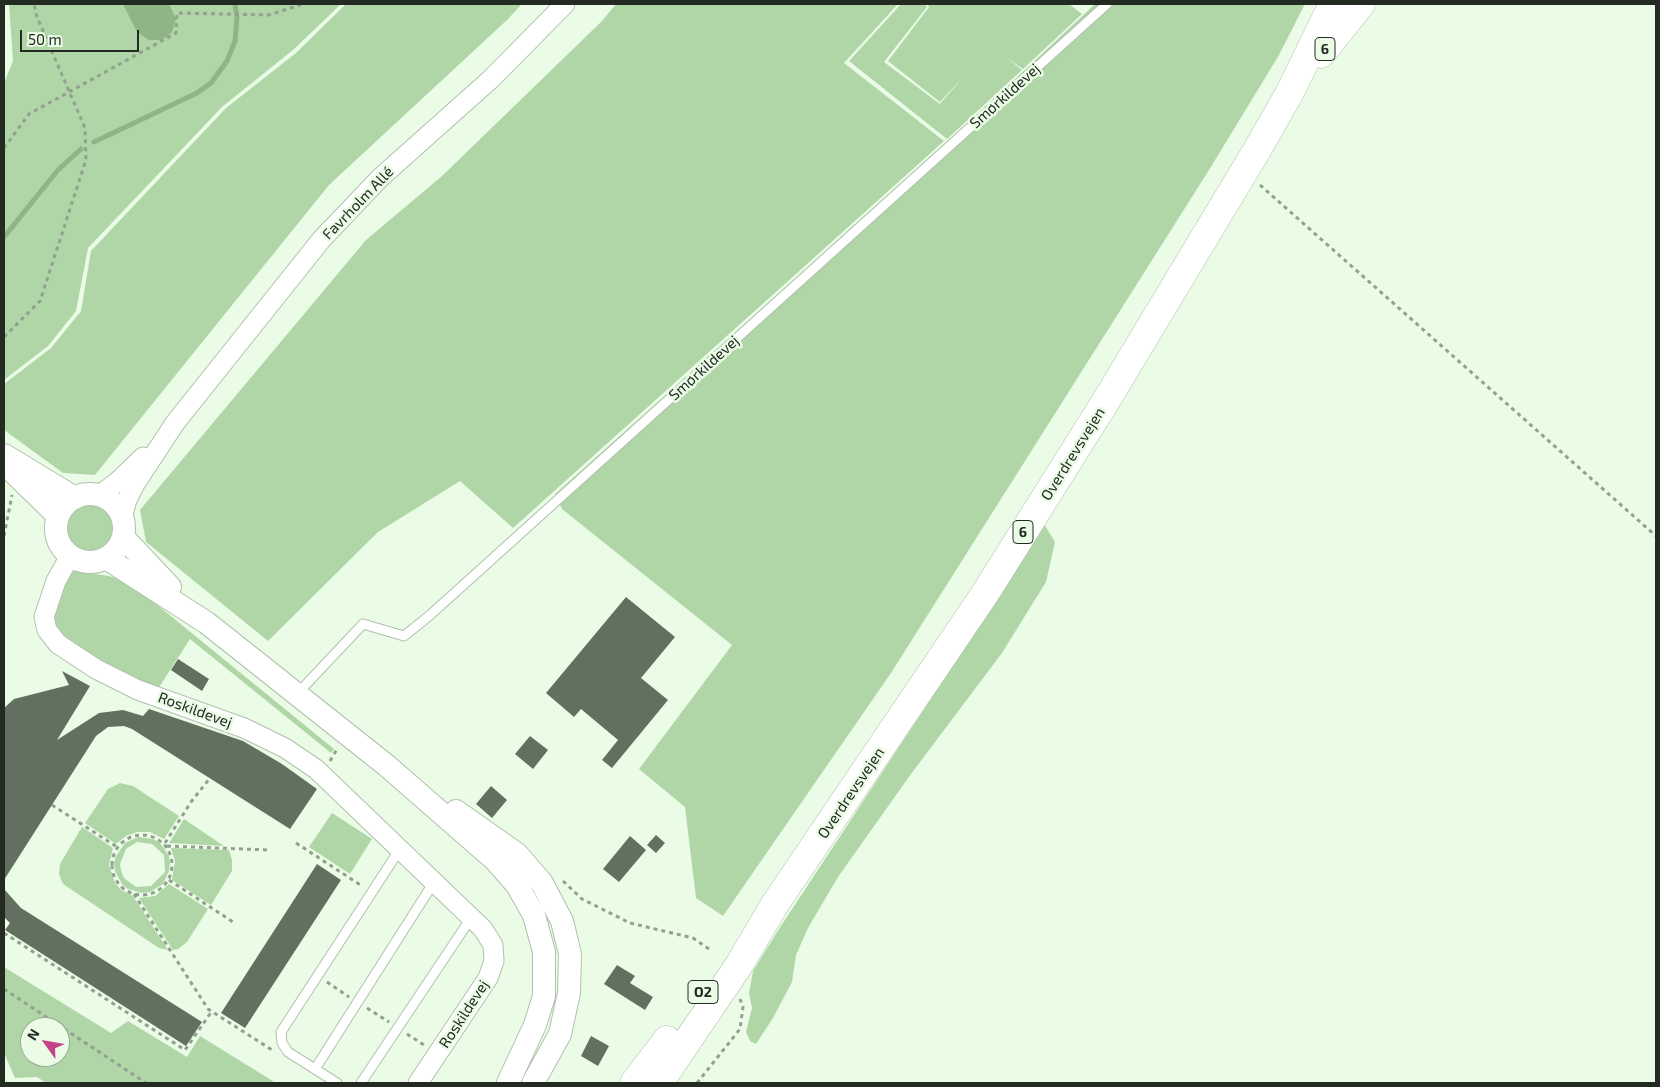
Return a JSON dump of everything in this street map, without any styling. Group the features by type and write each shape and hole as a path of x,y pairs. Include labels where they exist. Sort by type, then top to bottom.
{"main road":[{"name":"Overdrevsvejen","path":"659,1083 740,965 775,904 986,592 1109,396 1245,171 1289,94 1333,4"},
{"name":"Overdrevsvejen","path":"1289,94 1361,4"},
{"name":"Overdrevsvejen","path":"634,1083 730,956 775,904"},
{"path":"643,1083 670,1036"}],"street":[{"name":"Favrholm Allé","path":"122,527 127,500 135,484 175,424 347,212 381,177 491,79 565,4"},
{"name":"Favrholm Allé","path":"98,496 125,475 175,424"},
{"path":"4,455 75,498"},
{"path":"10,469 58,516"},
{"path":"122,527 114,552 106,558 88,562 70,556 62,548 57,538 58,516 68,502 84,495 98,496 111,502 122,527 207,623"},
{"name":"Roskildevej","path":"70,556 56,581 44,616 46,630 58,644 96,669 138,690 244,728 285,748 320,774 483,929 493,946 494,961 488,978 418,1083"},
{"path":"106,558 207,623 347,736 386,765 517,854 542,883 562,921 570,954 556,998 535,1025 508,1083"},
{"path":"533,1083 560,1034 556,998"}],"lane":[{"name":"Smørkildevej","path":"296,695 363,624 404,636 429,616 1107,4"},
{"path":"337,1083 288,1052 282,1043 281,1032 400,849"},
{"path":"314,1069 434,882"},
{"path":"361,1083 471,918"}],"path":[{"path":"4,337 40,301 86,160 86,128 37,17 34,4"},
{"path":"4,148 29,114 176,33 177,14 269,15 303,4"},
{"path":"1245,171 1656,536"},
{"path":"4,536 10,469"},
{"path":"320,774 347,736"},
{"path":"166,844 191,802 210,778"},
{"path":"52,805 118,848"},
{"path":"269,850 166,844 152,836 139,834 127,838 118,848 113,856 113,875 118,884 134,894 212,1011 276,1052"},
{"path":"296,843 372,892"},
{"path":"134,894 154,893 169,880 172,869 172,857 166,844"},
{"path":"169,880 233,922"},
{"path":"4,933 185,1050 212,1011"},
{"path":"317,976 438,1054"},
{"path":"4,989 146,1083"},
{"path":"697,1083 740,1029 743,1007 739,995"}],"shaded area":[{"path":"9,4 341,4 293,50 222,107 88,248 76,311 48,346 4,380 4,83 13,61"},
{"path":"123,4 169,4 176,19 172,32 162,40 149,40 137,32"},
{"path":"346,4 522,4 329,185 95,475 63,473 4,430 4,384 51,348 81,311 91,251 226,108 296,53"},
{"path":"616,4 898,4 844,63 944,141 513,528 460,481 378,532 268,641 146,542 140,510 366,240 442,176 602,21"},
{"path":"901,4 925,4 927,7 884,62 940,104 963,77 940,102 888,61 929,7 927,4 1069,4 1082,14 1023,69 1007,58 1022,70 947,139 849,61"},
{"path":"1095,4 1305,4 1279,55 1209,170 891,673 723,916 696,898 685,807 639,769 732,645 562,509 555,494 945,145"},
{"path":"86,505 94,505 103,509 109,515 113,528 109,541 103,547 94,551 86,551 77,547 71,541 67,532 67,524 71,515 77,509"},
{"path":"1044,524 1055,542 1046,582 1002,653 911,774 838,877 808,928 796,955 792,982 773,1018 756,1044 750,1041 746,1032 752,1008 749,993 753,971"},
{"path":"74,571 109,576 121,580 145,595 334,749 331,753 190,639 158,689 117,672 63,638 55,626 53,612 66,578"},
{"path":"120,783 133,786 179,816 164,839 150,832 137,832 126,836 116,844 85,823 108,789"},
{"path":"332,813 372,839 350,874 309,847"},
{"path":"184,819 224,846 169,843"},
{"path":"82,827 113,848 109,865 115,883 121,890 133,896 168,950 159,948 63,884 59,874 60,864"},
{"path":"138,837 153,839 160,843 169,856 170,863 169,871 163,884 150,892 142,893 128,889 122,884 115,871 114,863 116,856 125,843","holes":["137,842 152,844 164,855 165,872 151,886 136,887 124,878 120,864 126,849"]},
{"path":"171,848 229,850 232,860 232,871 211,905 172,880 175,861"},
{"path":"169,884 208,909 187,942 178,949 173,950 139,898 155,896"},
{"path":"4,967 111,1033 128,1021 187,1057 200,1036 276,1083 46,1083 37,1077 15,1078 4,1053"}],"building":[{"path":"626,597 675,637 641,678 668,700 612,768 602,760 618,740 581,709 574,717 546,693"},
{"path":"178,659 209,679 202,691 171,670"},
{"path":"62,671 90,686 57,740 99,713 123,710 143,716 149,709 243,741 282,764 317,789 290,829 132,729 124,726 108,727 96,736 4,880 4,708 14,699 69,685"},
{"path":"530,736 548,750 533,769 515,754"},
{"path":"491,786 507,800 492,818 476,804"},
{"path":"656,835 665,843 656,853 647,845"},
{"path":"630,836 646,850 619,882 603,869"},
{"path":"317,864 341,880 245,1028 221,1013"},
{"path":"4,889 21,908 202,1022 186,1046 5,930 10,923 4,917"},
{"path":"617,965 635,976 630,983 653,997 645,1010 604,984"},
{"path":"591,1036 609,1046 598,1066 581,1056"}],"waterway":[{"path":"94,142 197,93 211,83 227,61 235,41 237,18 235,4"},
{"path":"4,237 58,170 81,149"}]}
